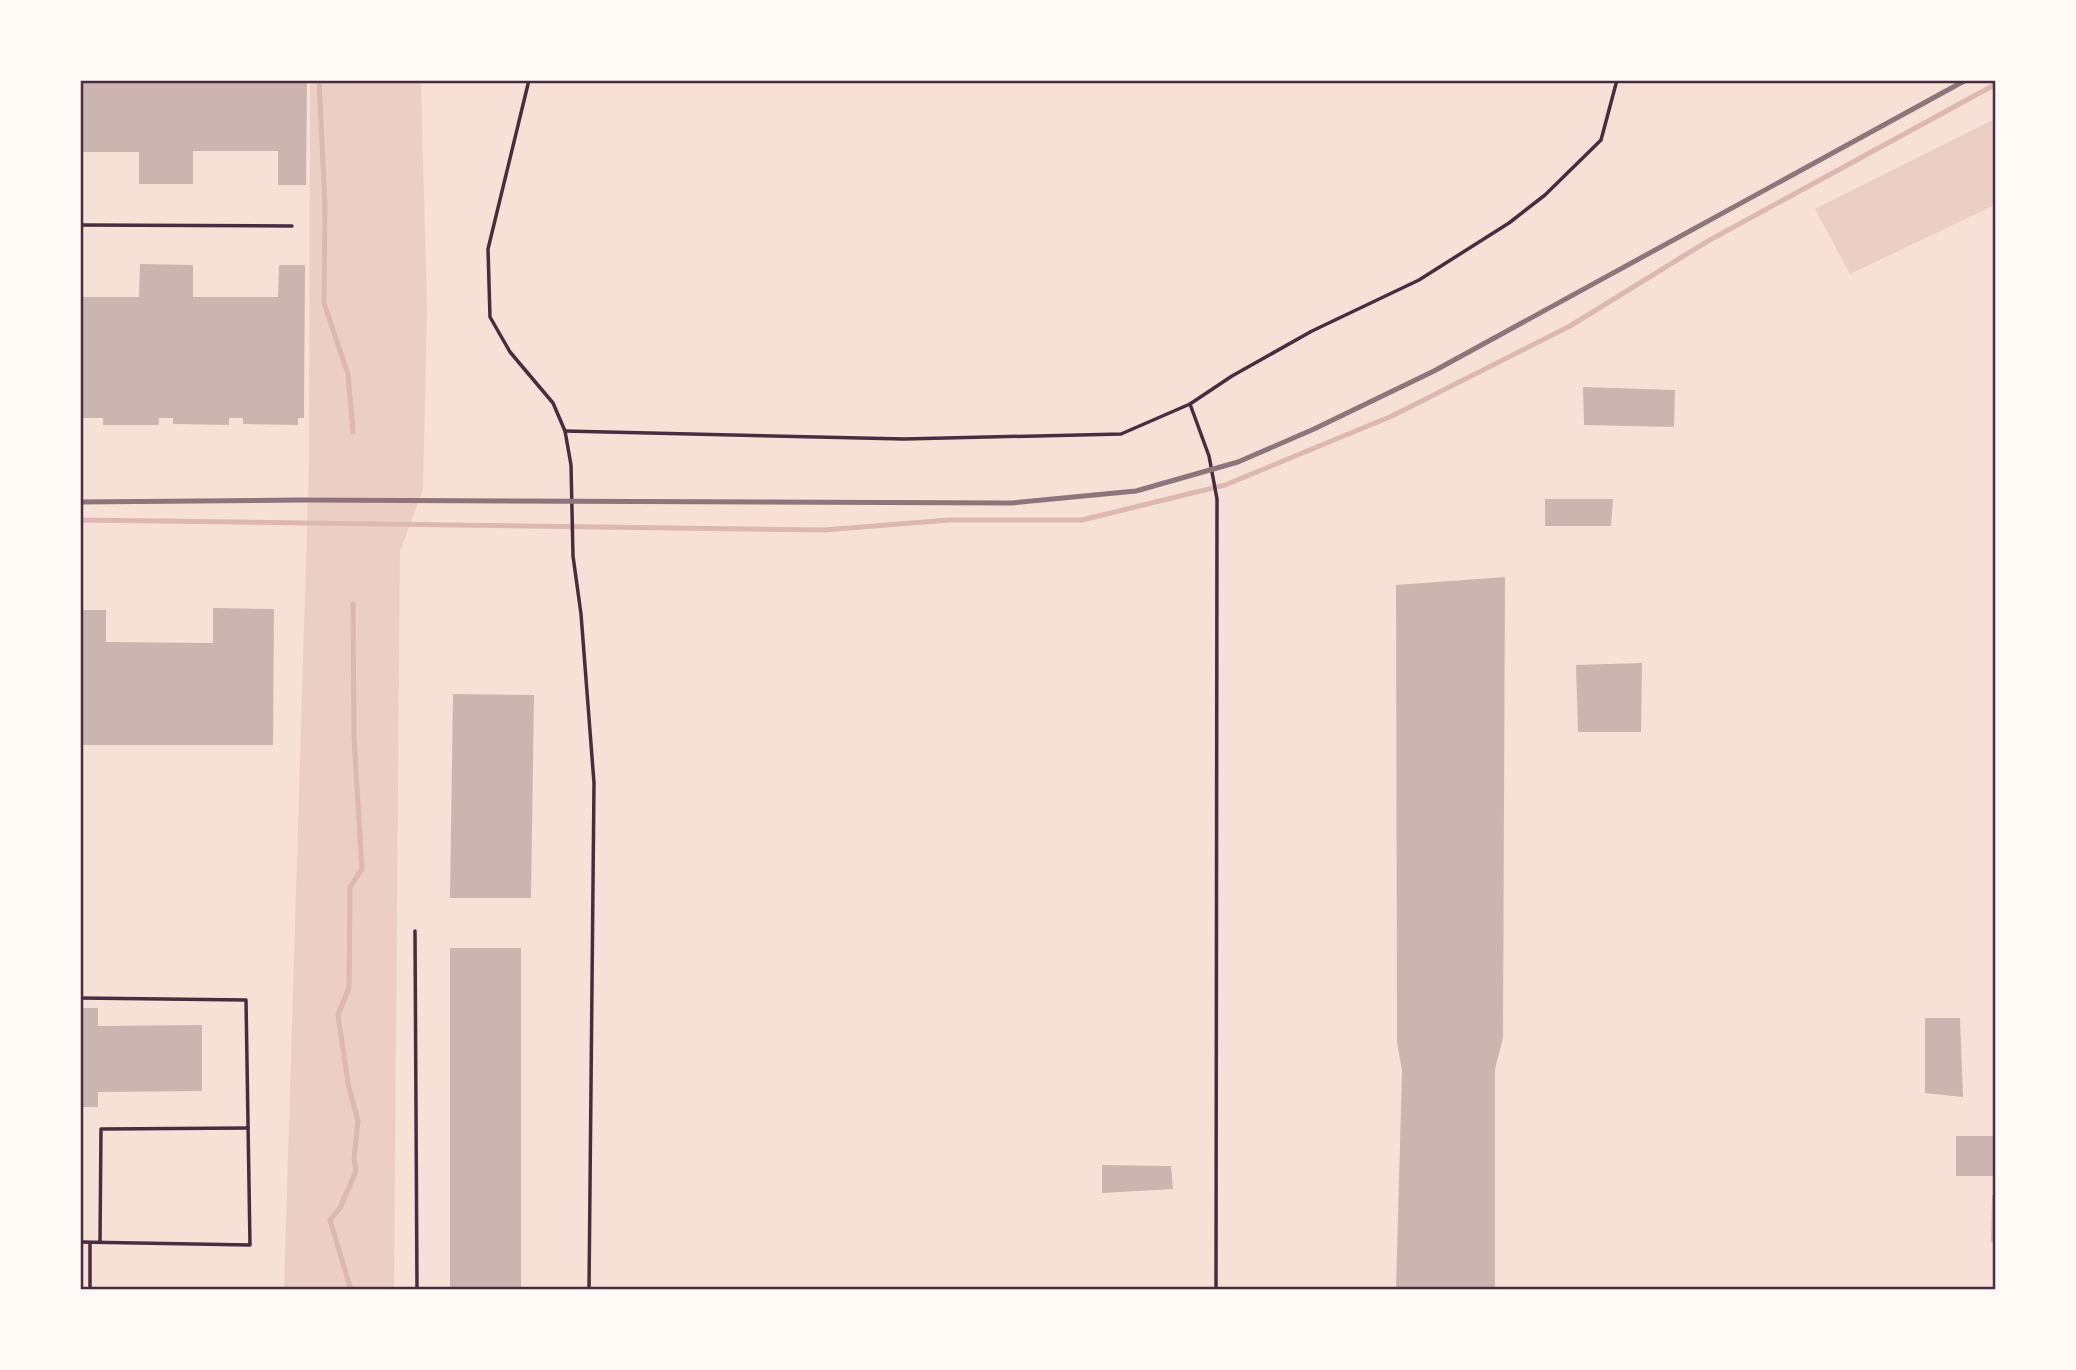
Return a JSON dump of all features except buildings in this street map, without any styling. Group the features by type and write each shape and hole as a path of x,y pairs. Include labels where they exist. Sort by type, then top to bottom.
{"lane":[{"path":"529,80 488,249 491,317 510,352 553,403 565,431 571,465 573,556 581,614 594,783 589,1290"},
{"path":"565,431 904,439 1121,434 1190,404 1312,331 1419,280 1509,223 1545,195 1601,140 1617,80"},
{"path":"80,225 292,226"},
{"path":"1190,404 1209,456 1217,499 1216,1290"},
{"path":"415,931 417,1290"},
{"path":"80,998 246,1000 250,1245 80,1242"},
{"path":"100,1242 101,1129 248,1128"},
{"path":"90,1242 90,1290"}],"shaded area":[{"path":"310,81 421,81 427,308 423,490 400,551 394,1289 284,1289 309,461"},
{"path":"1995,119 1995,205 1850,274 1815,209"}],"waterway":[{"path":"319,80 325,205 324,303 348,374 353,432"},
{"path":"80,520 824,530 949,520 1082,520 1225,485 1392,416 1570,326 1708,241 1996,84"},
{"path":"351,1290 330,1220 340,1208 356,1171 354,1158 358,1121 348,1083 338,1015 349,988 350,887 362,869 354,738 353,604"}],"railway":[{"path":"80,502 299,500 1012,503 1136,491 1238,462 1434,371 1966,80"}]}
